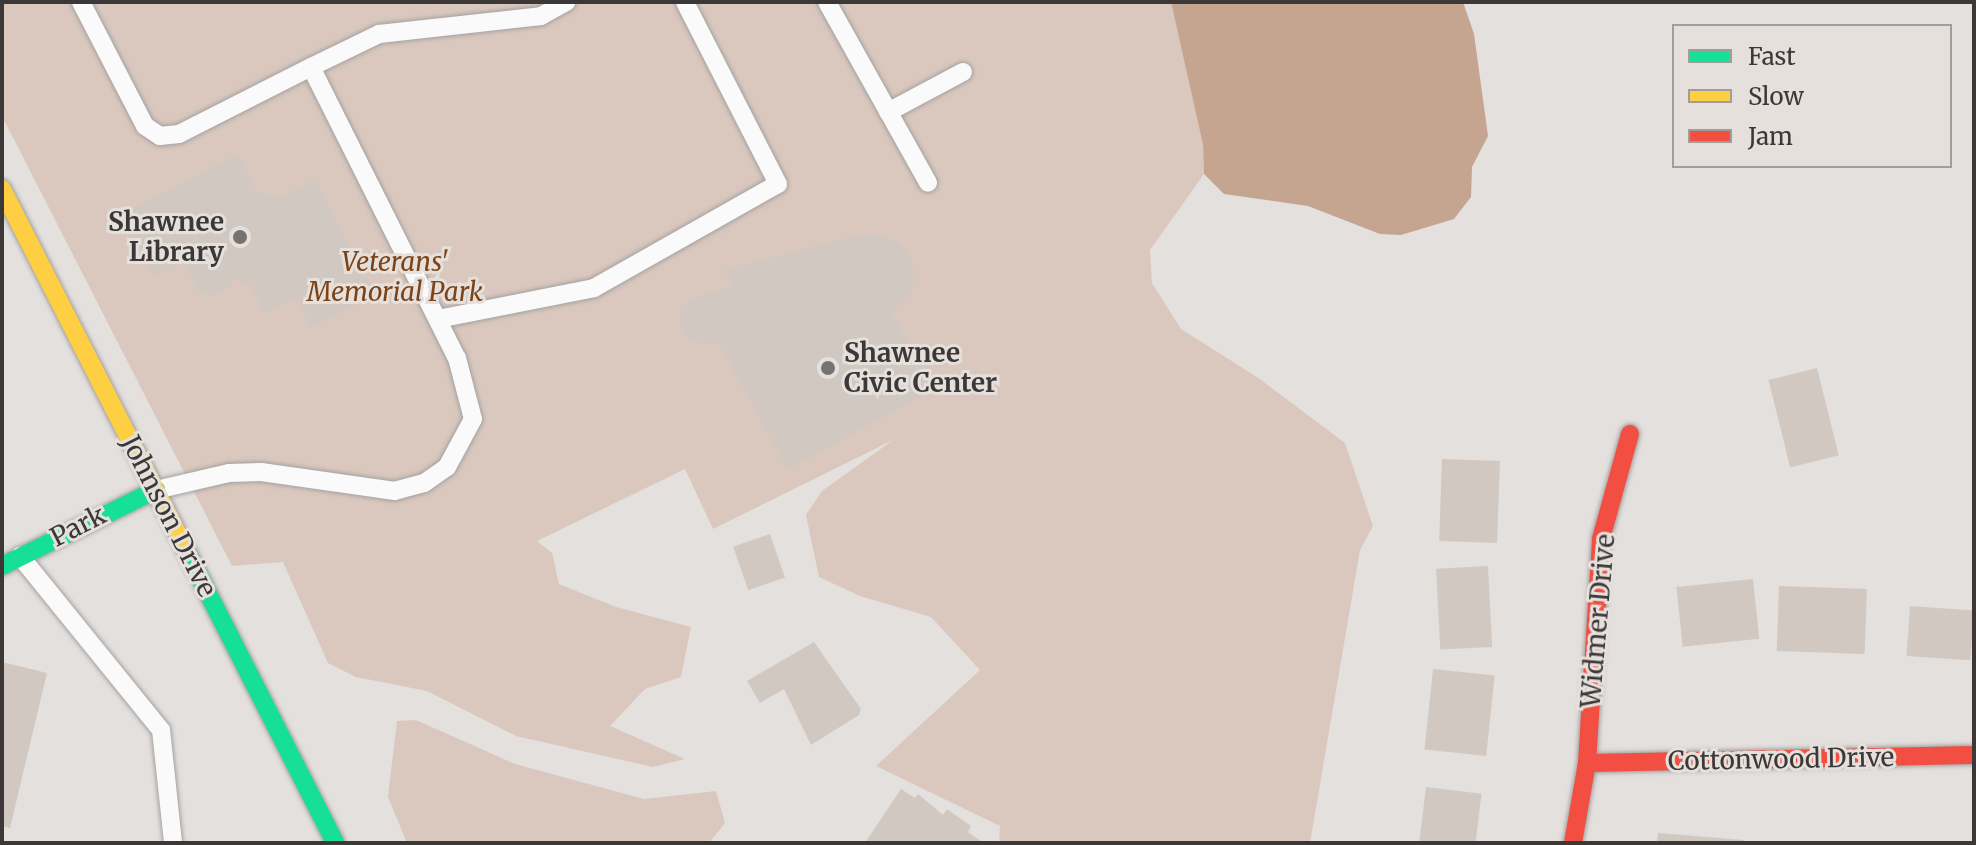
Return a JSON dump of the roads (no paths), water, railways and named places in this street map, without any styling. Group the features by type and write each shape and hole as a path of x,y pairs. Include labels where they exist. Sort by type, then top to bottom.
{"street":[{"name":"Johnson Drive","path":"2,189 335,843"},
{"name":"Widmer Drive","path":"1573,843 1587,763 1601,539 1630,434"},
{"name":"Park","path":"2,566 156,490"},
{"name":"Cottonwood Drive","path":"1587,763 1974,755"}],"lane":[{"path":"81,2 145,126 160,136 179,134 379,34 541,16 566,2"},
{"path":"438,319 594,288 778,184 685,2"},
{"path":"827,2 928,183"},
{"path":"156,490 250,472 395,491 424,483 447,467 473,419 457,358 311,67"},
{"path":"888,112 963,72"},
{"path":"20,556 161,730 173,843"}],"place":[{"name":"Shawnee Library","path":"240,237"},
{"name":"Shawnee Civic Center","path":"828,368"}],"park label":[{"name":"Veterans' Memorial Park","path":"395,277"}]}
